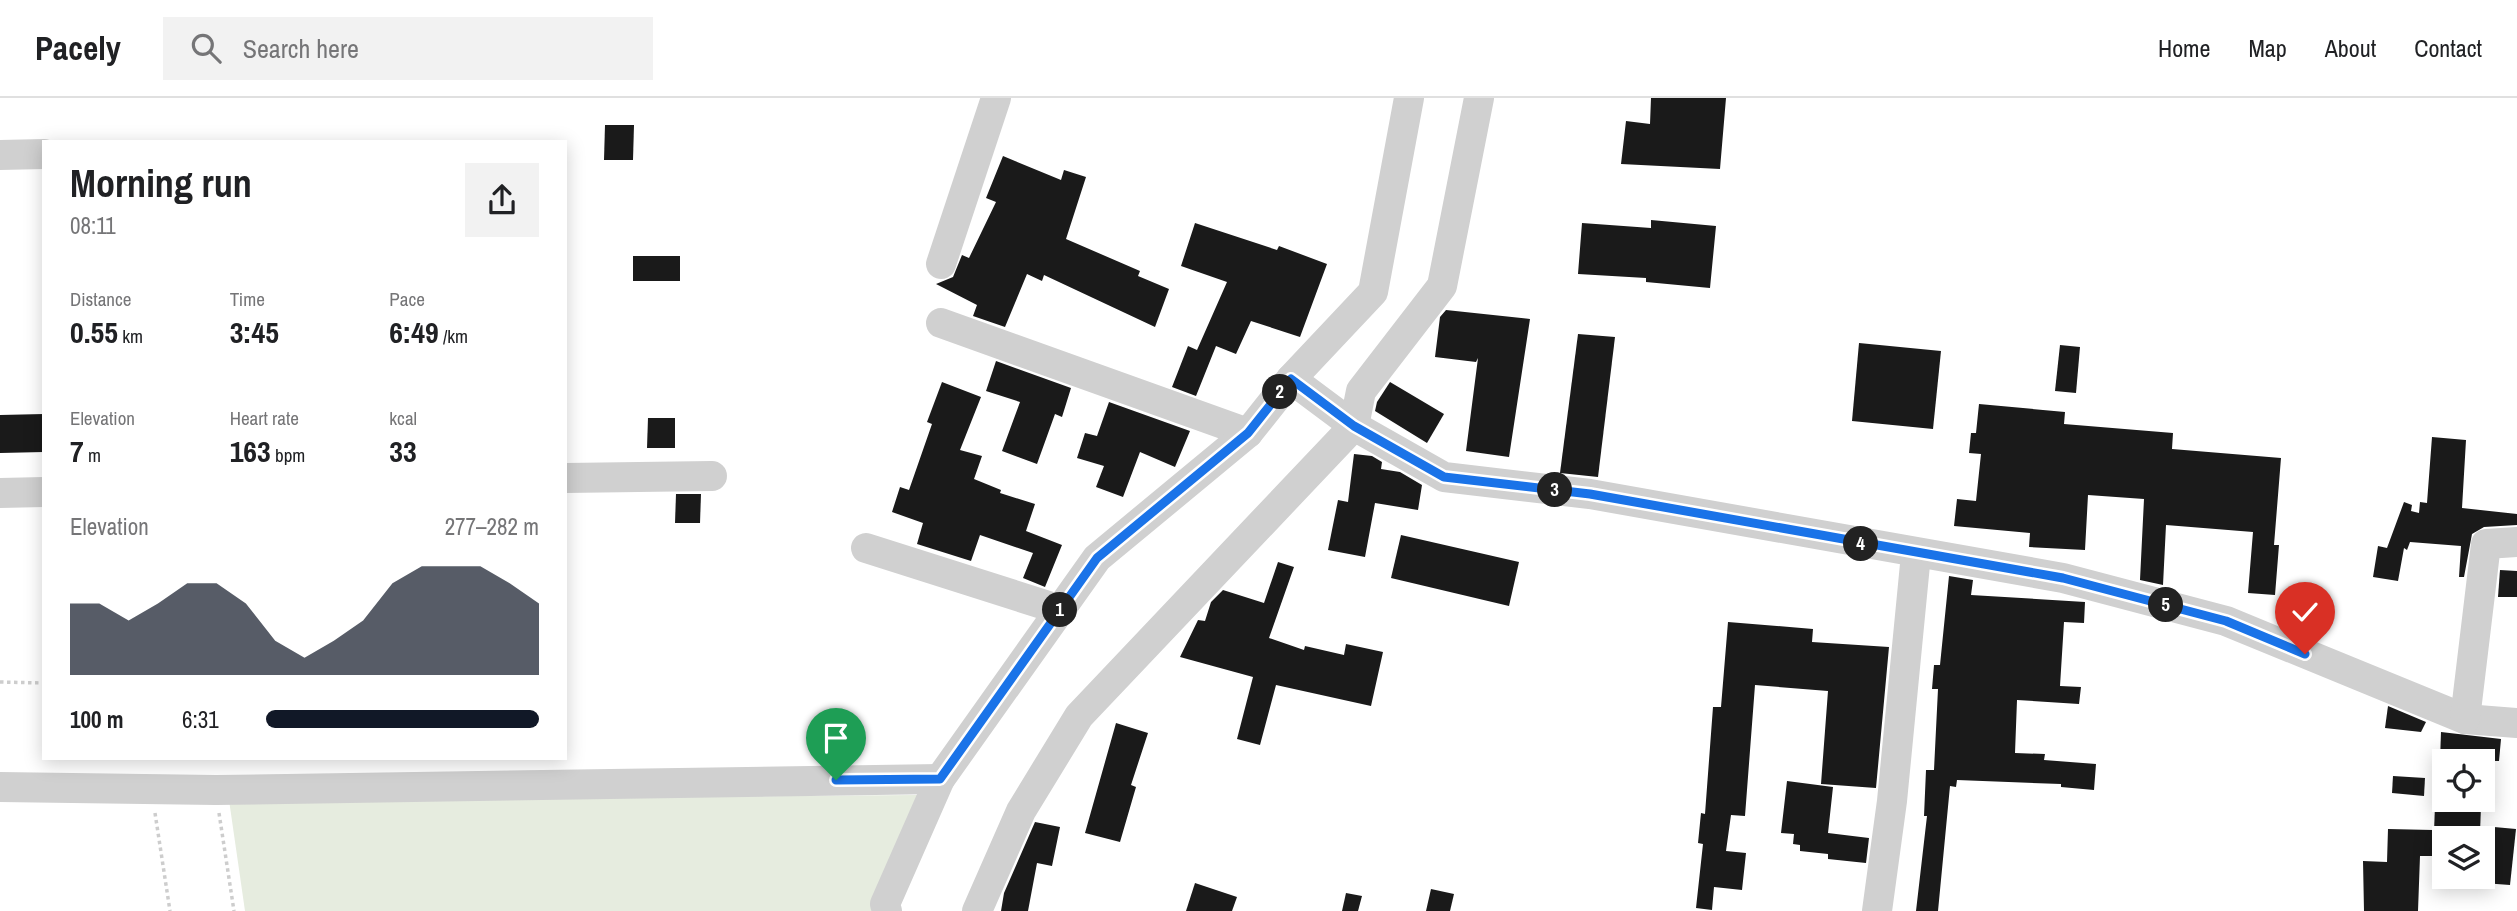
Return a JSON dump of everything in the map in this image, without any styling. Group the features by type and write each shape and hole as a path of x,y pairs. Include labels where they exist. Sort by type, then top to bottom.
{"street":[{"path":"941,264 996,98"},
{"path":"887,911 885,904 940,779 1097,558 1248,433 1291,379 1373,292 1409,98"},
{"path":"977,911 1021,811 1079,716 1354,426 1361,391 1442,286 1479,98"},
{"path":"0,155 42,154"},
{"path":"942,323 1248,433"},
{"path":"1291,379 1354,426 1444,477 1590,494 2063,578 2226,621 2465,719 2517,723"},
{"path":"567,478 712,476"},
{"path":"0,493 42,492"},
{"path":"2465,719 2486,544 2517,542"},
{"path":"866,548 1060,610"},
{"path":"1877,911 1892,802 1916,554"},
{"path":"0,786 216,790 940,779"}],"path":[{"path":"0,682 42,683"},
{"path":"152,789 170,911"},
{"path":"216,790 234,911"}],"shaded area":[{"path":"918,795 877,911 245,911 229,800"}],"building":[{"path":"1651,98 1726,98 1720,169 1621,164 1626,121 1650,124"},
{"path":"605,125 634,125 633,160 604,160"},
{"path":"1003,156 1061,180 1064,170 1086,177 1066,239 1140,271 1138,276 1169,289 1155,327 1044,275 1042,281 1027,274 1005,327 973,316 977,305 936,284 953,277 962,255 969,258 996,202 986,198"},
{"path":"1651,220 1716,226 1710,288 1646,282 1646,278 1578,274 1582,223 1651,228"},
{"path":"1195,223 1277,250 1279,246 1327,264 1300,337 1251,321 1236,354 1216,346 1196,396 1172,387 1188,346 1197,350 1227,282 1181,266"},
{"path":"633,256 680,256 680,281 633,281"},
{"path":"1446,310 1530,319 1509,457 1466,451 1478,358 1476,362 1435,357 1440,317"},
{"path":"1578,334 1615,337 1598,477 1560,473"},
{"path":"1859,343 1941,351 1933,429 1852,421"},
{"path":"2060,345 2080,347 2076,393 2055,391"},
{"path":"996,361 1071,388 1062,417 1055,414 1037,464 1002,451 1020,402 986,391"},
{"path":"942,382 981,397 960,450 982,456 974,479 1001,490 1000,493 1035,504 1026,531 1062,545 1045,587 1023,578 1033,553 980,535 971,561 917,544 923,523 892,512 900,487 909,490 932,424 927,422"},
{"path":"1390,382 1444,414 1427,443 1375,411 1377,402"},
{"path":"1109,402 1190,431 1175,467 1140,452 1123,497 1096,487 1104,466 1077,458 1085,433 1097,436"},
{"path":"1979,404 2065,412 2064,424 2173,433 2172,449 2281,458 2274,545 2279,545 2275,595 2248,593 2253,532 2166,525 2163,585 2140,580 2144,499 2088,495 2085,550 2029,547 2030,533 1954,526 1957,499 1976,501 1981,454 1969,453 1971,433 1976,433"},
{"path":"42,414 42,452 0,453 0,415"},
{"path":"648,418 675,418 675,448 647,448"},
{"path":"2432,437 2466,440 2462,508 2517,514 2517,525 2484,527 2472,534 2464,577 2459,577 2461,546 2410,542 2407,550 2404,548 2398,581 2373,577 2378,546 2387,548 2404,502 2412,505 2411,511 2419,513 2420,502 2427,503"},
{"path":"1354,454 1372,456 1382,462 1381,469 1400,472 1422,485 1418,510 1375,503 1365,557 1328,550 1338,500 1348,502"},
{"path":"676,494 701,494 700,523 675,523"},
{"path":"1401,535 1519,562 1509,606 1391,578"},
{"path":"1278,562 1294,567 1269,638 1304,650 1305,646 1344,655 1346,644 1383,652 1371,706 1276,685 1260,745 1237,739 1253,677 1180,657 1198,620 1205,621 1211,602 1223,590 1264,603"},
{"path":"2500,570 2517,571 2517,597 2498,597"},
{"path":"1949,576 1973,580 1971,595 2085,602 2084,623 2064,622 2060,686 2081,687 2079,704 2017,700 2015,753 2045,754 2044,760 2096,764 2094,790 2061,787 2061,784 1957,780 1956,787 1950,786 1938,911 1916,911 1927,816 1924,816 1926,770 1934,770 1938,689 1932,689 1934,665 1940,665"},
{"path":"1728,622 1813,629 1812,642 1889,647 1876,788 1821,784 1828,691 1755,685 1745,816 1731,815 1726,851 1746,853 1742,890 1714,887 1712,910 1696,908 1703,844 1698,843 1701,813 1705,814 1713,707 1721,707"},
{"path":"2388,706 2426,722 2421,732 2385,728"},
{"path":"1116,723 1148,733 1131,785 1136,787 1120,842 1085,833"},
{"path":"2441,732 2501,739 2499,761 2495,761 2495,749 2440,749"},
{"path":"2393,776 2425,778 2424,796 2392,793"},
{"path":"1787,781 1833,787 1828,833 1869,838 1866,863 1828,859 1828,854 1800,851 1800,845 1793,844 1794,834 1781,833"},
{"path":"2435,812 2481,812 2480,826 2434,826"},
{"path":"1035,822 1060,827 1052,866 1037,863 1028,911 1001,911 1004,893"},
{"path":"2495,827 2516,829 2510,885 2495,884"},
{"path":"2388,829 2432,830 2432,856 2420,856 2418,911 2364,911 2363,861 2387,862"},
{"path":"1195,883 1237,897 1232,911 1186,911"},
{"path":"1431,889 1454,894 1450,911 1426,911"},
{"path":"1346,893 1362,896 1358,911 1342,911"}],"route":[{"path":"836,780 940,779 1097,558 1248,433 1291,379 1354,426 1444,477 1590,494 2063,578 2226,621 2305,654"}]}
